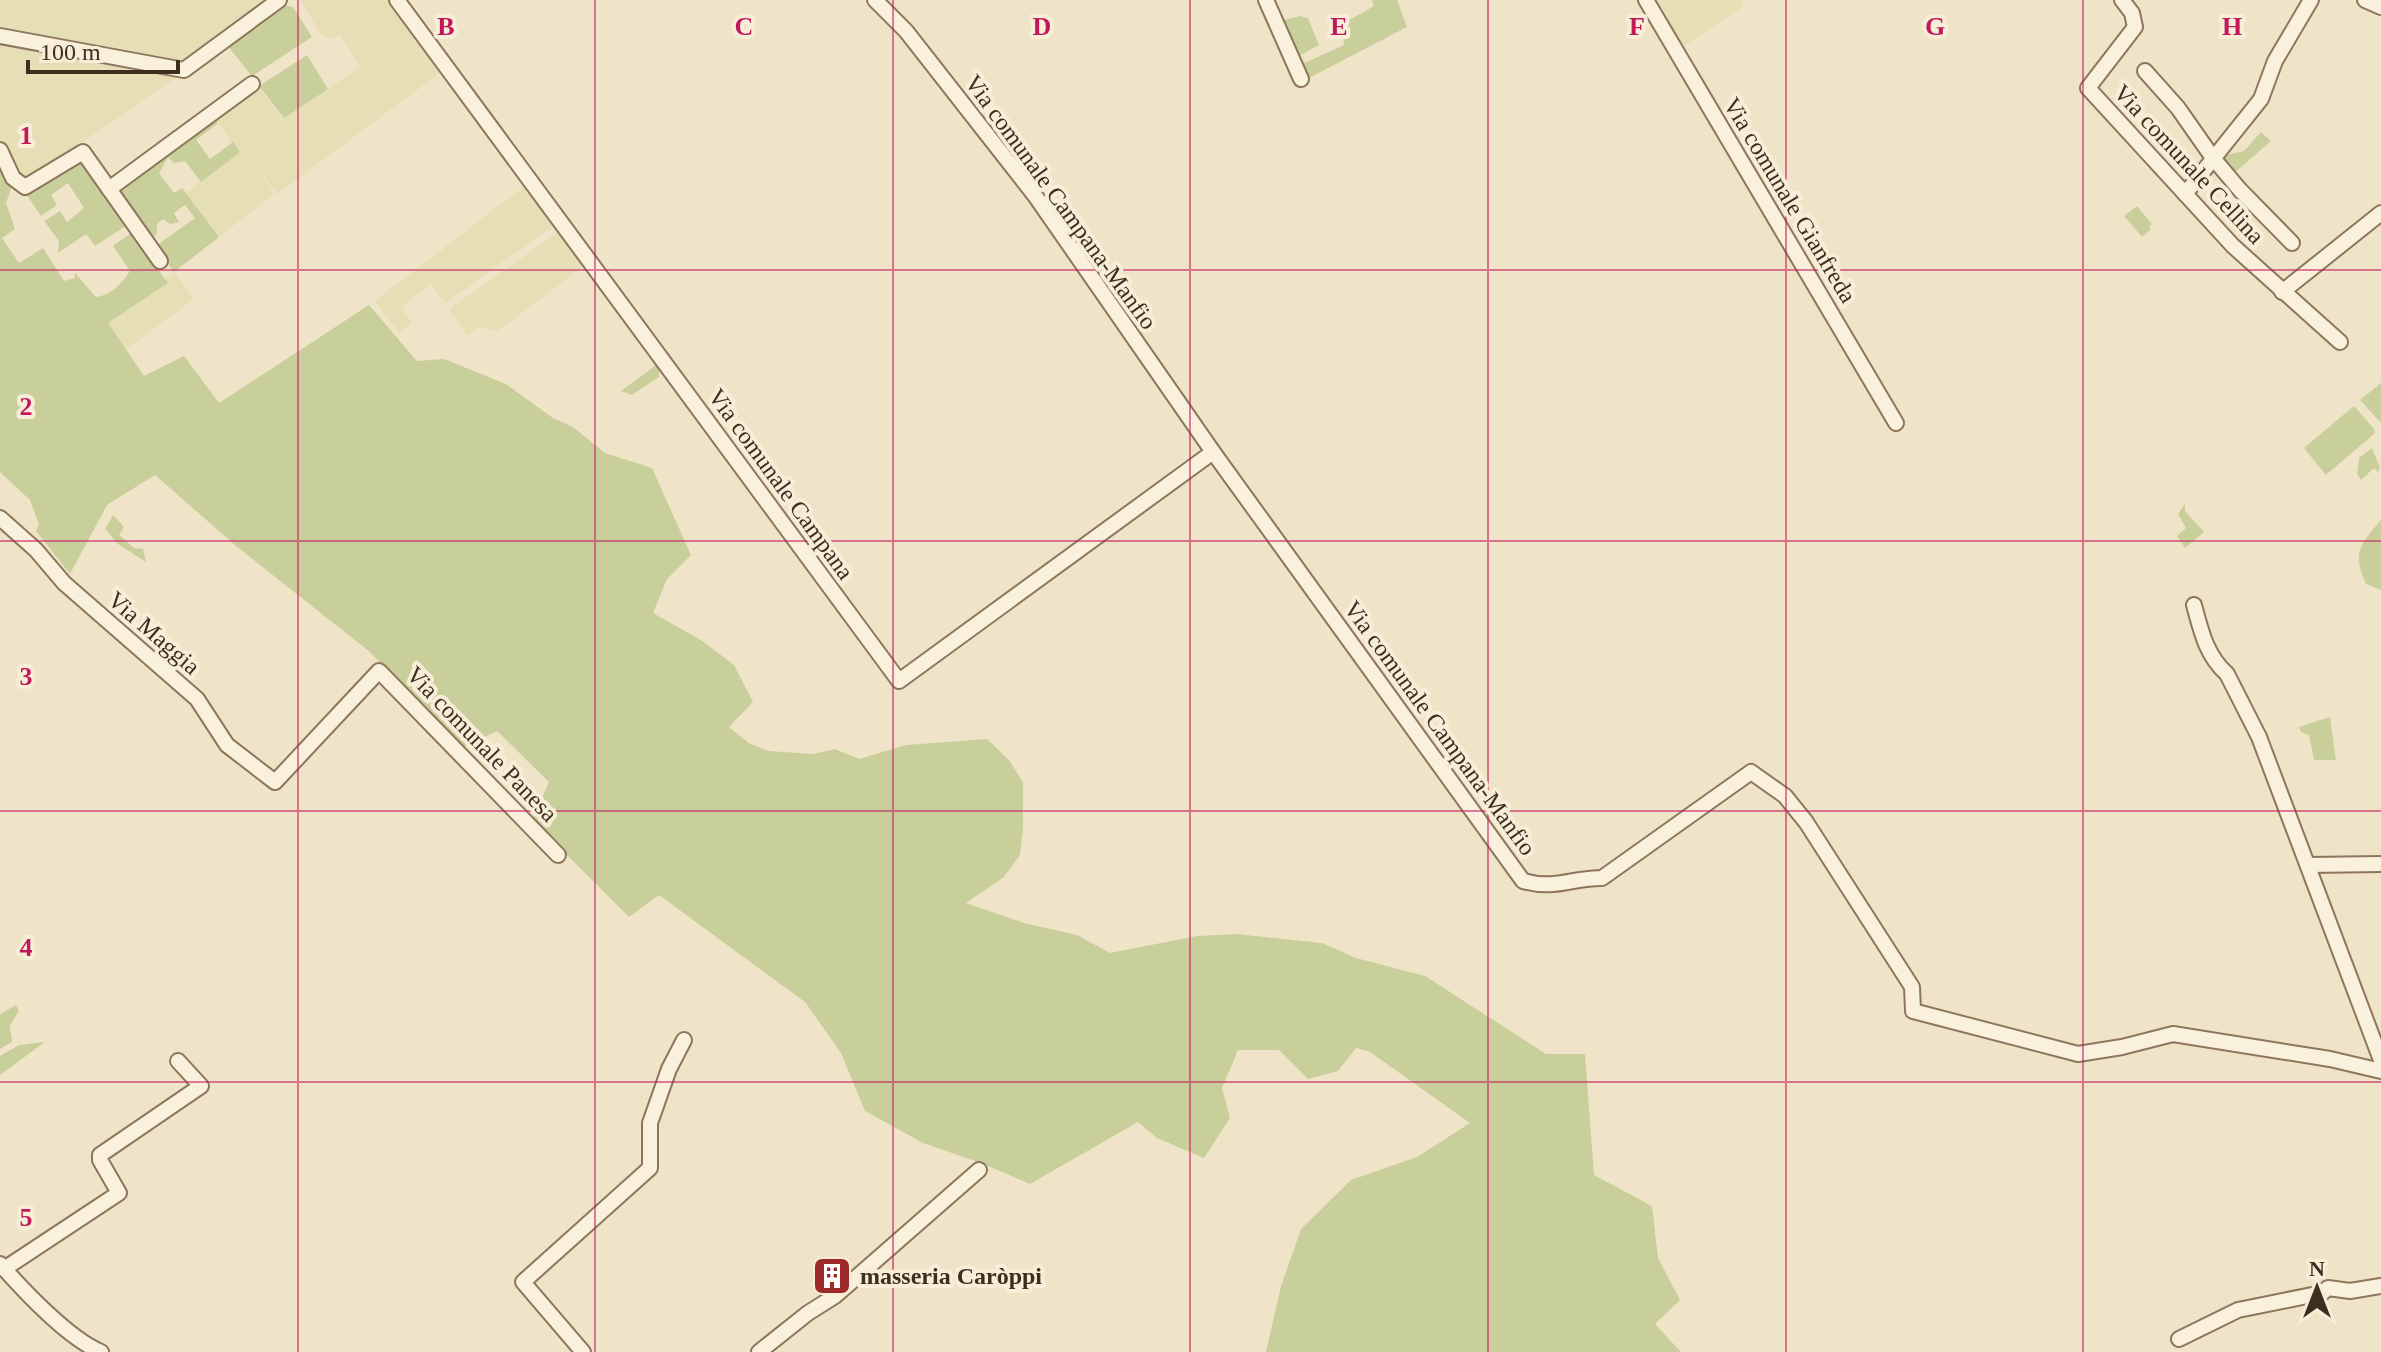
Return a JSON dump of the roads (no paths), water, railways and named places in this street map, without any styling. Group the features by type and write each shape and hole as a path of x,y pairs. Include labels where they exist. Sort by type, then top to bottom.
{"street":[{"path":"0,36 184,70 279,0"},
{"name":"Via comunale Campana","path":"397,0 899,681 1213,452"},
{"name":"Via comunale Campana-Manfio","path":"875,0 906,31 1036,197 1213,452 1523,881 1542,886 1580,878 1602,878 1751,772 1785,796 1806,822 1912,987 1913,1011 2078,1054 2173,1034 2330,1059 2381,1071"},
{"path":"1266,0 1301,79"},
{"name":"Via comunale Gianfreda","path":"1646,0 1896,423"},
{"name":"Via comunale Cellina","path":"2122,0 2132,13 2135,27 2088,88 2233,246 2340,342"},
{"path":"2185,194 2261,99 2275,61 2311,0"},
{"path":"2365,0 2381,7"},
{"path":"2145,71 2178,108 2213,158 2292,243"},
{"path":"109,189 252,84"},
{"path":"0,150 13,178 25,187 83,152 160,261"},
{"path":"2282,292 2381,213"},
{"name":"Via Maggia","path":"0,518 36,550 64,583 197,699 227,745 275,782"},
{"path":"2194,605 2204,641 2219,667 2227,674 2259,737 2381,1060"},
{"name":"Via comunale Panesa","path":"275,782 379,671 558,855"},
{"path":"2308,865 2381,864"},
{"path":"583,1352 523,1282 650,1168 650,1123 669,1069 684,1040"},
{"path":"101,1352 24,1291 2,1266 119,1193 100,1155 201,1086 178,1061"},
{"path":"759,1352 835,1296 979,1170"},
{"path":"2179,1339 2238,1310 2322,1293 2328,1288 2350,1291 2381,1286"}],"place":[{"name":"masseria Caròppi","path":"832,1276"}]}
